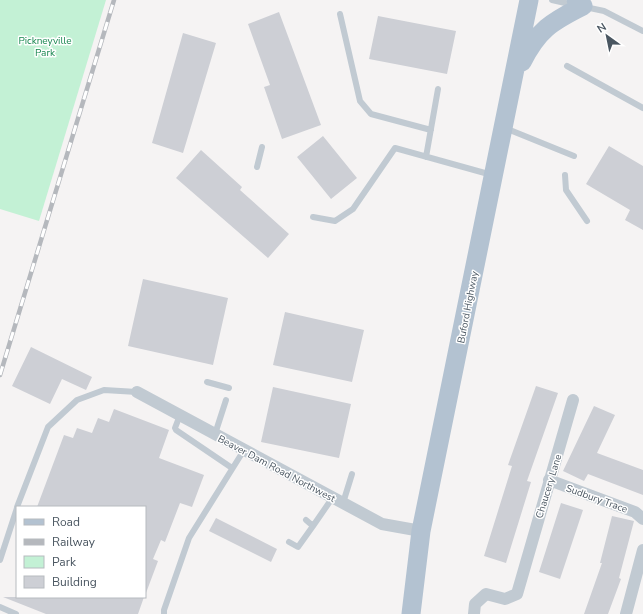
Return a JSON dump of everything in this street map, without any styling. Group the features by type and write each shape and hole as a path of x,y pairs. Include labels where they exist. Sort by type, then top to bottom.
{"main road":[{"name":"Buford Highway","path":"411,614 421,531 529,0"},
{"path":"513,78 531,44 552,22 579,3"}],"street":[{"name":"Beaver Dam Road Northwest","path":"138,392 382,524 421,531"},
{"name":"Chaucery Lane","path":"474,614 475,604 486,594 505,599 517,594 522,571 573,400"},
{"name":"Sudbury Trace","path":"549,480 635,512 643,519"},
{"path":"626,614 643,550"}],"lane":[{"path":"552,0 579,3 604,10 643,31"},
{"path":"340,14 360,101 371,114 431,130"},
{"path":"567,66 643,108"},
{"path":"426,156 438,89"},
{"path":"503,128 574,156"},
{"path":"257,167 262,146"},
{"path":"313,217 335,221 353,209 395,148 494,175"},
{"path":"565,175 566,190 587,221"},
{"path":"207,382 229,388"},
{"path":"17,506 48,427 77,400 104,390 138,392"},
{"path":"215,434 226,400"},
{"path":"180,415 175,428 176,430 232,468"},
{"path":"164,614 164,610 189,538 244,450"},
{"path":"289,542 298,547 313,526 338,500 352,474"},
{"path":"0,560 16,510"},
{"path":"306,520 313,526"},
{"path":"0,607 16,614"}],"green space":[{"name":"Pickneyville Park","path":"0,0 106,0 39,221 0,209"}],"building":[{"path":"279,12 321,125 282,139 264,87 270,85 248,24"},
{"path":"378,16 456,31 447,74 369,59"},
{"path":"183,33 216,43 183,153 152,143"},
{"path":"323,136 357,178 331,199 297,157"},
{"path":"609,146 643,166 643,230 625,220 630,210 586,184"},
{"path":"201,150 242,187 240,190 289,234 268,258 176,178"},
{"path":"143,279 228,298 213,365 128,346"},
{"path":"285,312 364,330 352,382 273,365"},
{"path":"31,347 92,377 86,390 62,379 50,404 12,386"},
{"path":"536,386 558,393 527,481 531,482 506,563 484,556 512,466 508,465"},
{"path":"273,387 351,404 339,458 261,442"},
{"path":"594,406 615,415 597,453 643,470 643,495 588,474 584,481 563,471"},
{"path":"114,409 169,430 159,458 204,475 192,507 180,503 165,542 161,540 153,559 158,561 146,593 146,506 37,506 64,435 73,438 77,428 92,433 98,418 109,422"},
{"path":"561,503 583,510 560,579 539,572"},
{"path":"612,516 634,521 619,578 621,579 608,614 584,614 602,563 600,563"},
{"path":"216,518 277,549 271,562 209,531"},
{"path":"3,597 144,598 138,614 46,614"}],"railway":[{"path":"0,375 114,0"}]}
